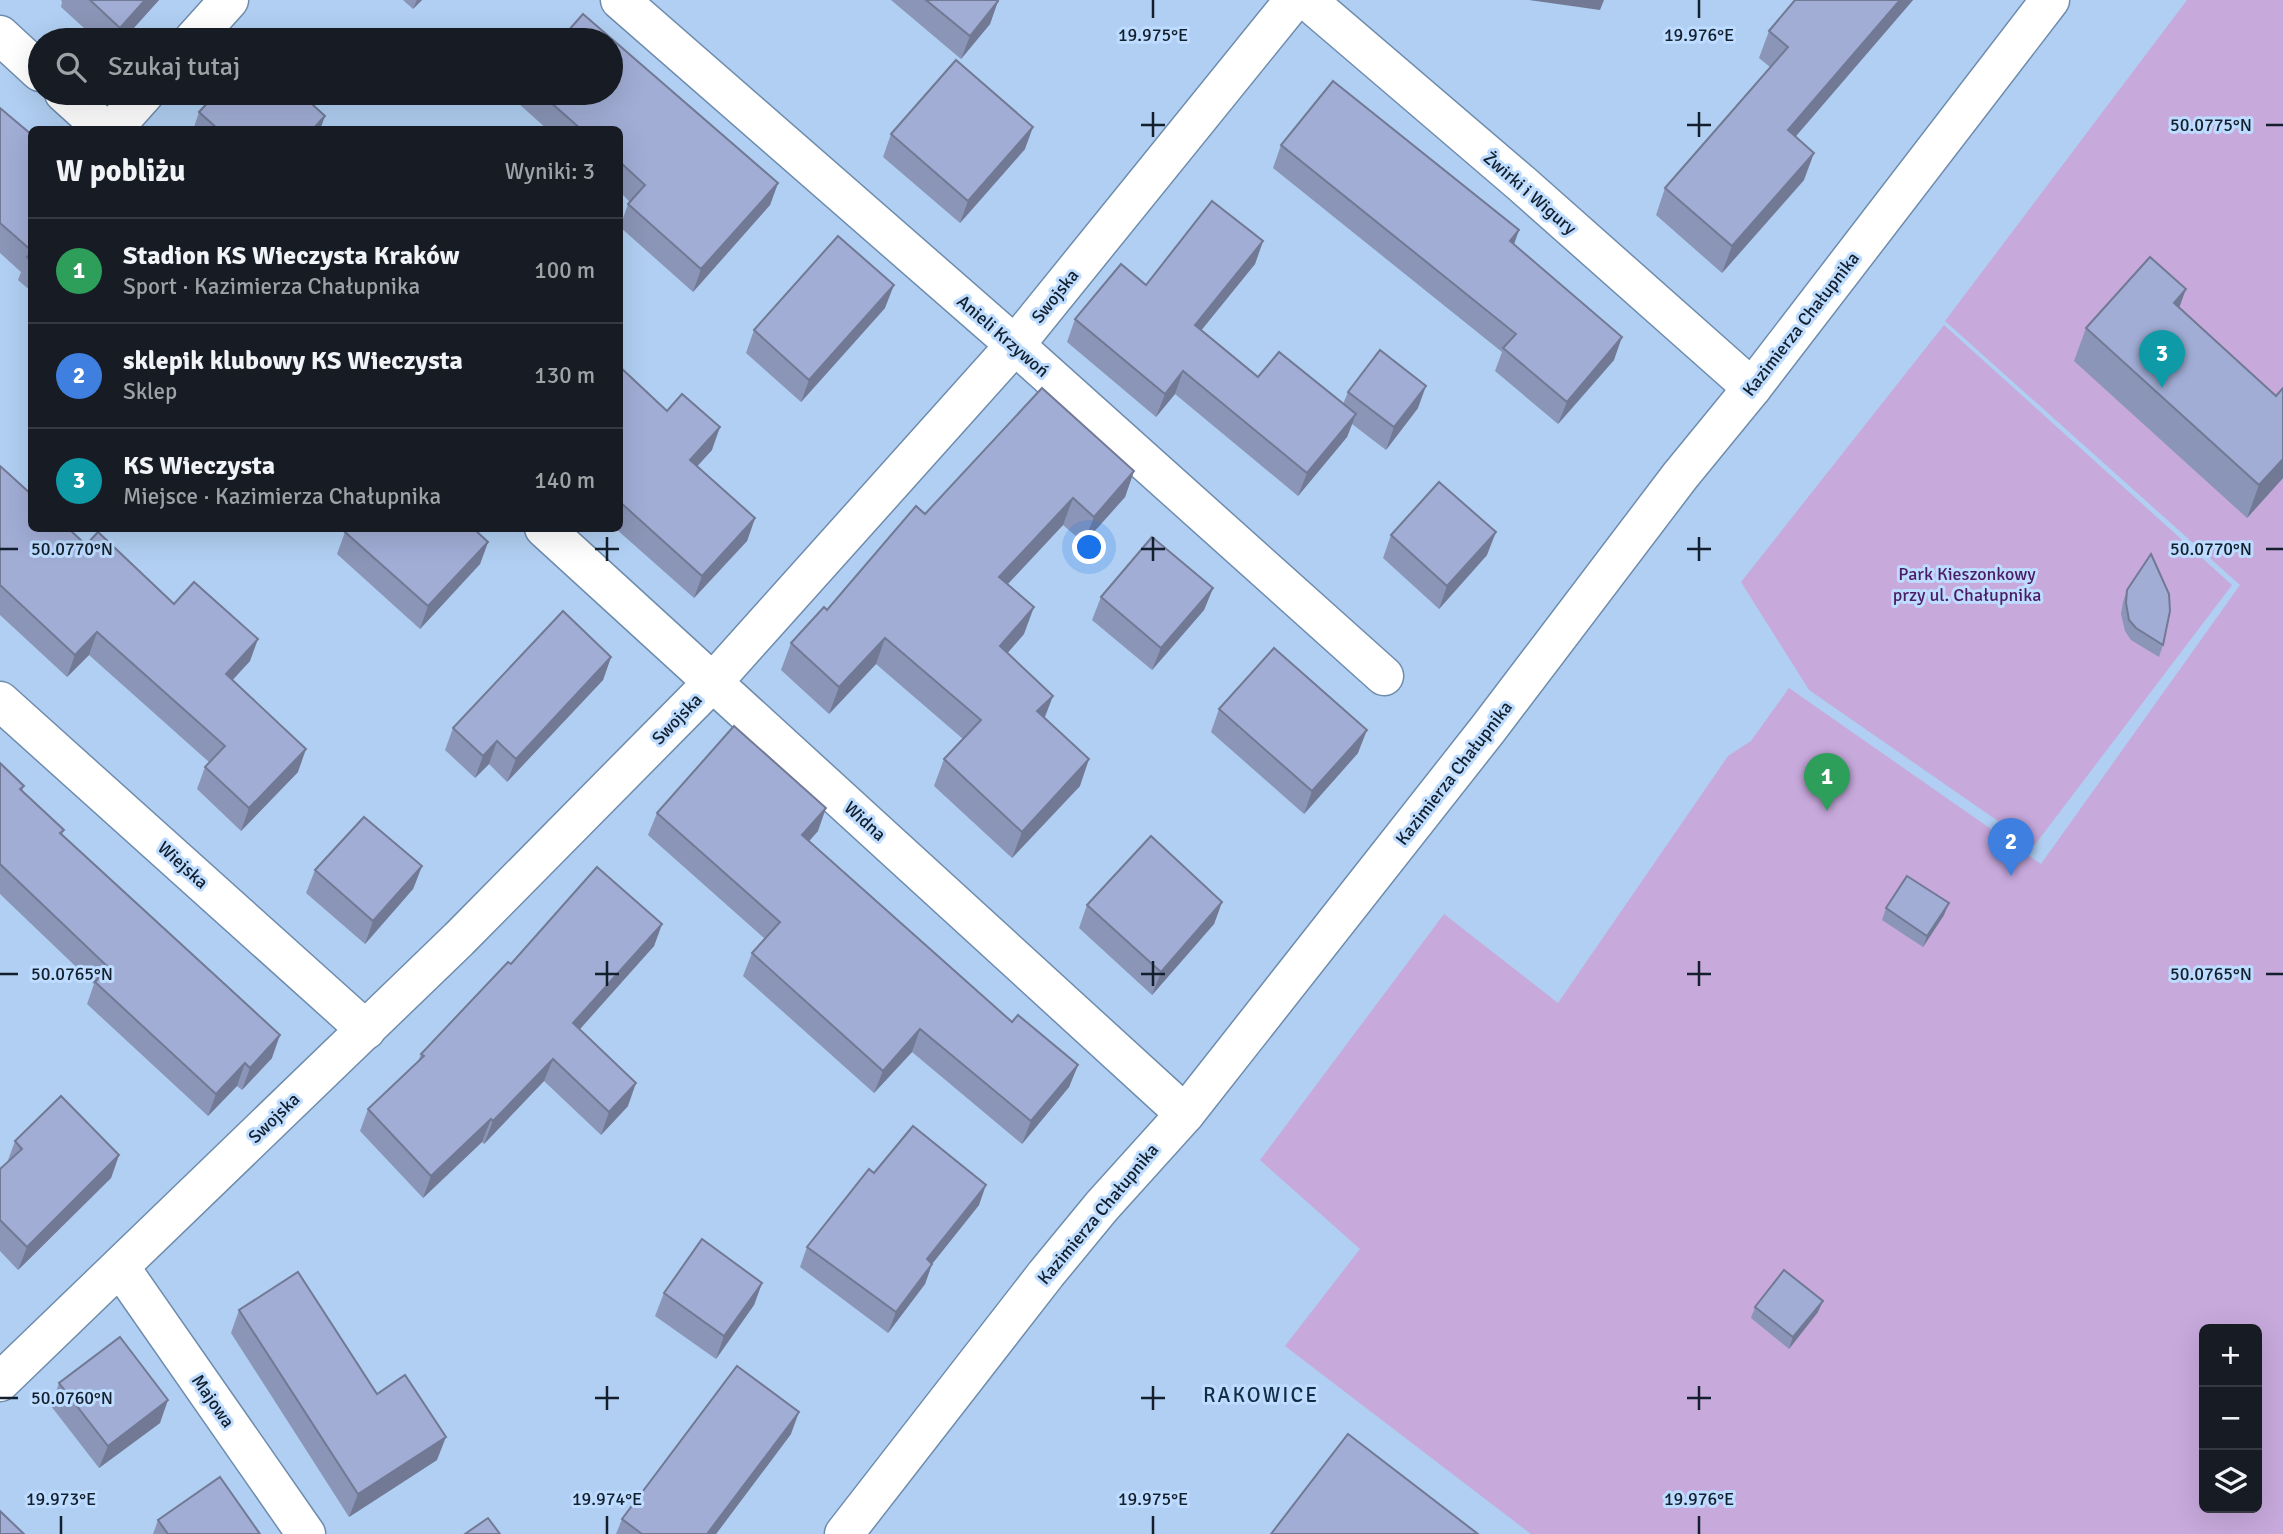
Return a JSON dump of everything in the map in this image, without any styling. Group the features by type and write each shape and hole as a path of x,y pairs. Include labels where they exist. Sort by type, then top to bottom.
{"street":[{"path":"204,28 229,0"},
{"name":"Anieli Krzywoń","path":"620,0 1015,345 1384,676"},
{"name":"Swojska","path":"0,1382 366,1030 713,681 1015,345 1294,0"},
{"name":"Żwirki i Wigury","path":"1307,0 1522,184 1752,388"},
{"name":"Kazimierza Chałupnika","path":"844,1534 1054,1264 1185,1114 1480,740 1680,476 1752,388 2050,0"},
{"path":"0,36 28,61"},
{"path":"77,105 101,126"},
{"path":"116,126 134,105"},
{"name":"Widna","path":"548,532 1185,1114"},
{"name":"Wiejska","path":"0,701 366,1030"},
{"name":"Majowa","path":"120,1267 306,1534"}],"green space":[{"path":"2187,0 2283,0 2283,1534 1531,1534 1285,1346 1360,1249 1260,1160 1444,914 1558,1003 1728,756 1751,741 1789,688 2041,864 2240,585 1945,321"},
{"name":"Park Kieszonkowy przy ul. Chałupnika","path":"1944,325 2232,585 2034,846 1809,690 1741,582"}],"building":[{"path":"90,0 145,0 120,28"},
{"path":"926,0 997,0 998,1 970,36"},
{"path":"1795,0 1900,0 1788,130 1814,153 1732,246 1665,188 1788,47 1769,31"},
{"path":"583,14 599,28 571,28"},
{"path":"623,49 778,183 701,269 628,204 645,185 623,165 623,126 577,126 554,105 623,105"},
{"path":"956,60 1033,127 968,201 891,134"},
{"path":"1333,81 1519,230 1510,241 1622,337 1567,402 1503,348 1516,334 1281,145"},
{"path":"206,105 313,105 325,116 316,126 215,126 199,112"},
{"path":"0,108 28,132 28,248 0,223"},
{"path":"1212,201 1263,241 1195,325 1258,377 1279,352 1356,414 1307,473 1183,371 1165,394 1075,319 1121,264 1146,285"},
{"path":"838,236 894,285 809,380 754,330"},
{"path":"2150,257 2186,289 2174,303 2276,396 2283,388 2283,459 2259,485 2086,328"},
{"path":"1380,350 1426,386 1394,427 1348,392"},
{"path":"623,370 667,411 682,394 720,427 690,460 755,518 702,576 623,505"},
{"path":"1042,388 1134,471 1094,517 1073,498 999,577 1034,607 1000,646 1053,696 1037,711 1089,759 1022,832 944,759 981,720 885,638 839,687 791,643 824,607 827,610 916,506 925,514"},
{"path":"0,466 28,491 28,532 72,532 86,545 98,532 174,604 194,582 258,639 226,674 306,749 249,808 205,767 225,746 97,632 75,655 0,585"},
{"path":"1439,482 1496,532 1447,586 1391,535"},
{"path":"345,532 477,532 488,542 428,606"},
{"path":"1152,537 1213,588 1161,648 1101,597"},
{"path":"2151,554 2169,594 2170,611 2163,645 2136,628 2129,620 2126,603 2127,590"},
{"path":"563,611 611,657 516,759 497,741 483,756 453,728"},
{"path":"1274,648 1367,730 1312,791 1219,709"},
{"path":"734,726 826,808 802,835 1012,1022 1018,1015 1078,1065 1031,1121 920,1029 883,1071 752,953 780,922 657,813"},
{"path":"0,763 24,786 20,789 64,830 60,833 280,1035 250,1068 245,1063 216,1094 95,982 108,967 0,864"},
{"path":"364,817 422,866 373,921 315,870"},
{"path":"1151,836 1222,902 1161,972 1087,905"},
{"path":"597,867 662,924 573,1023 636,1083 609,1112 553,1059 493,1121 491,1119 431,1176 368,1109 424,1056 421,1054 508,962 511,964"},
{"path":"1907,876 1949,903 1927,936 1886,908"},
{"path":"61,1096 119,1155 27,1247 0,1220 0,1169 22,1149 15,1141"},
{"path":"913,1126 986,1185 927,1259 932,1264 896,1312 807,1247 869,1169 874,1173"},
{"path":"702,1239 762,1283 724,1336 664,1293"},
{"path":"1784,1270 1823,1301 1793,1337 1755,1307"},
{"path":"298,1272 377,1394 405,1375 446,1437 358,1494 239,1310"},
{"path":"120,1337 168,1400 108,1446 59,1383"},
{"path":"737,1366 799,1412 707,1534 642,1534 622,1519"},
{"path":"1348,1434 1478,1534 1271,1534"},
{"path":"220,1477 260,1534 168,1534 158,1520"},
{"path":"0,1511 24,1534 0,1534"},
{"path":"488,1518 500,1534 465,1534"}],"place":[{"name":"KS Wieczysta","path":"2162,388"},
{"name":"Stadion KS Wieczysta Kraków","path":"1827,811"},
{"name":"sklepik klubowy KS Wieczysta","path":"2011,876"}],"district":[{"name":"RAKOWICE","path":"1261,1395"}]}
